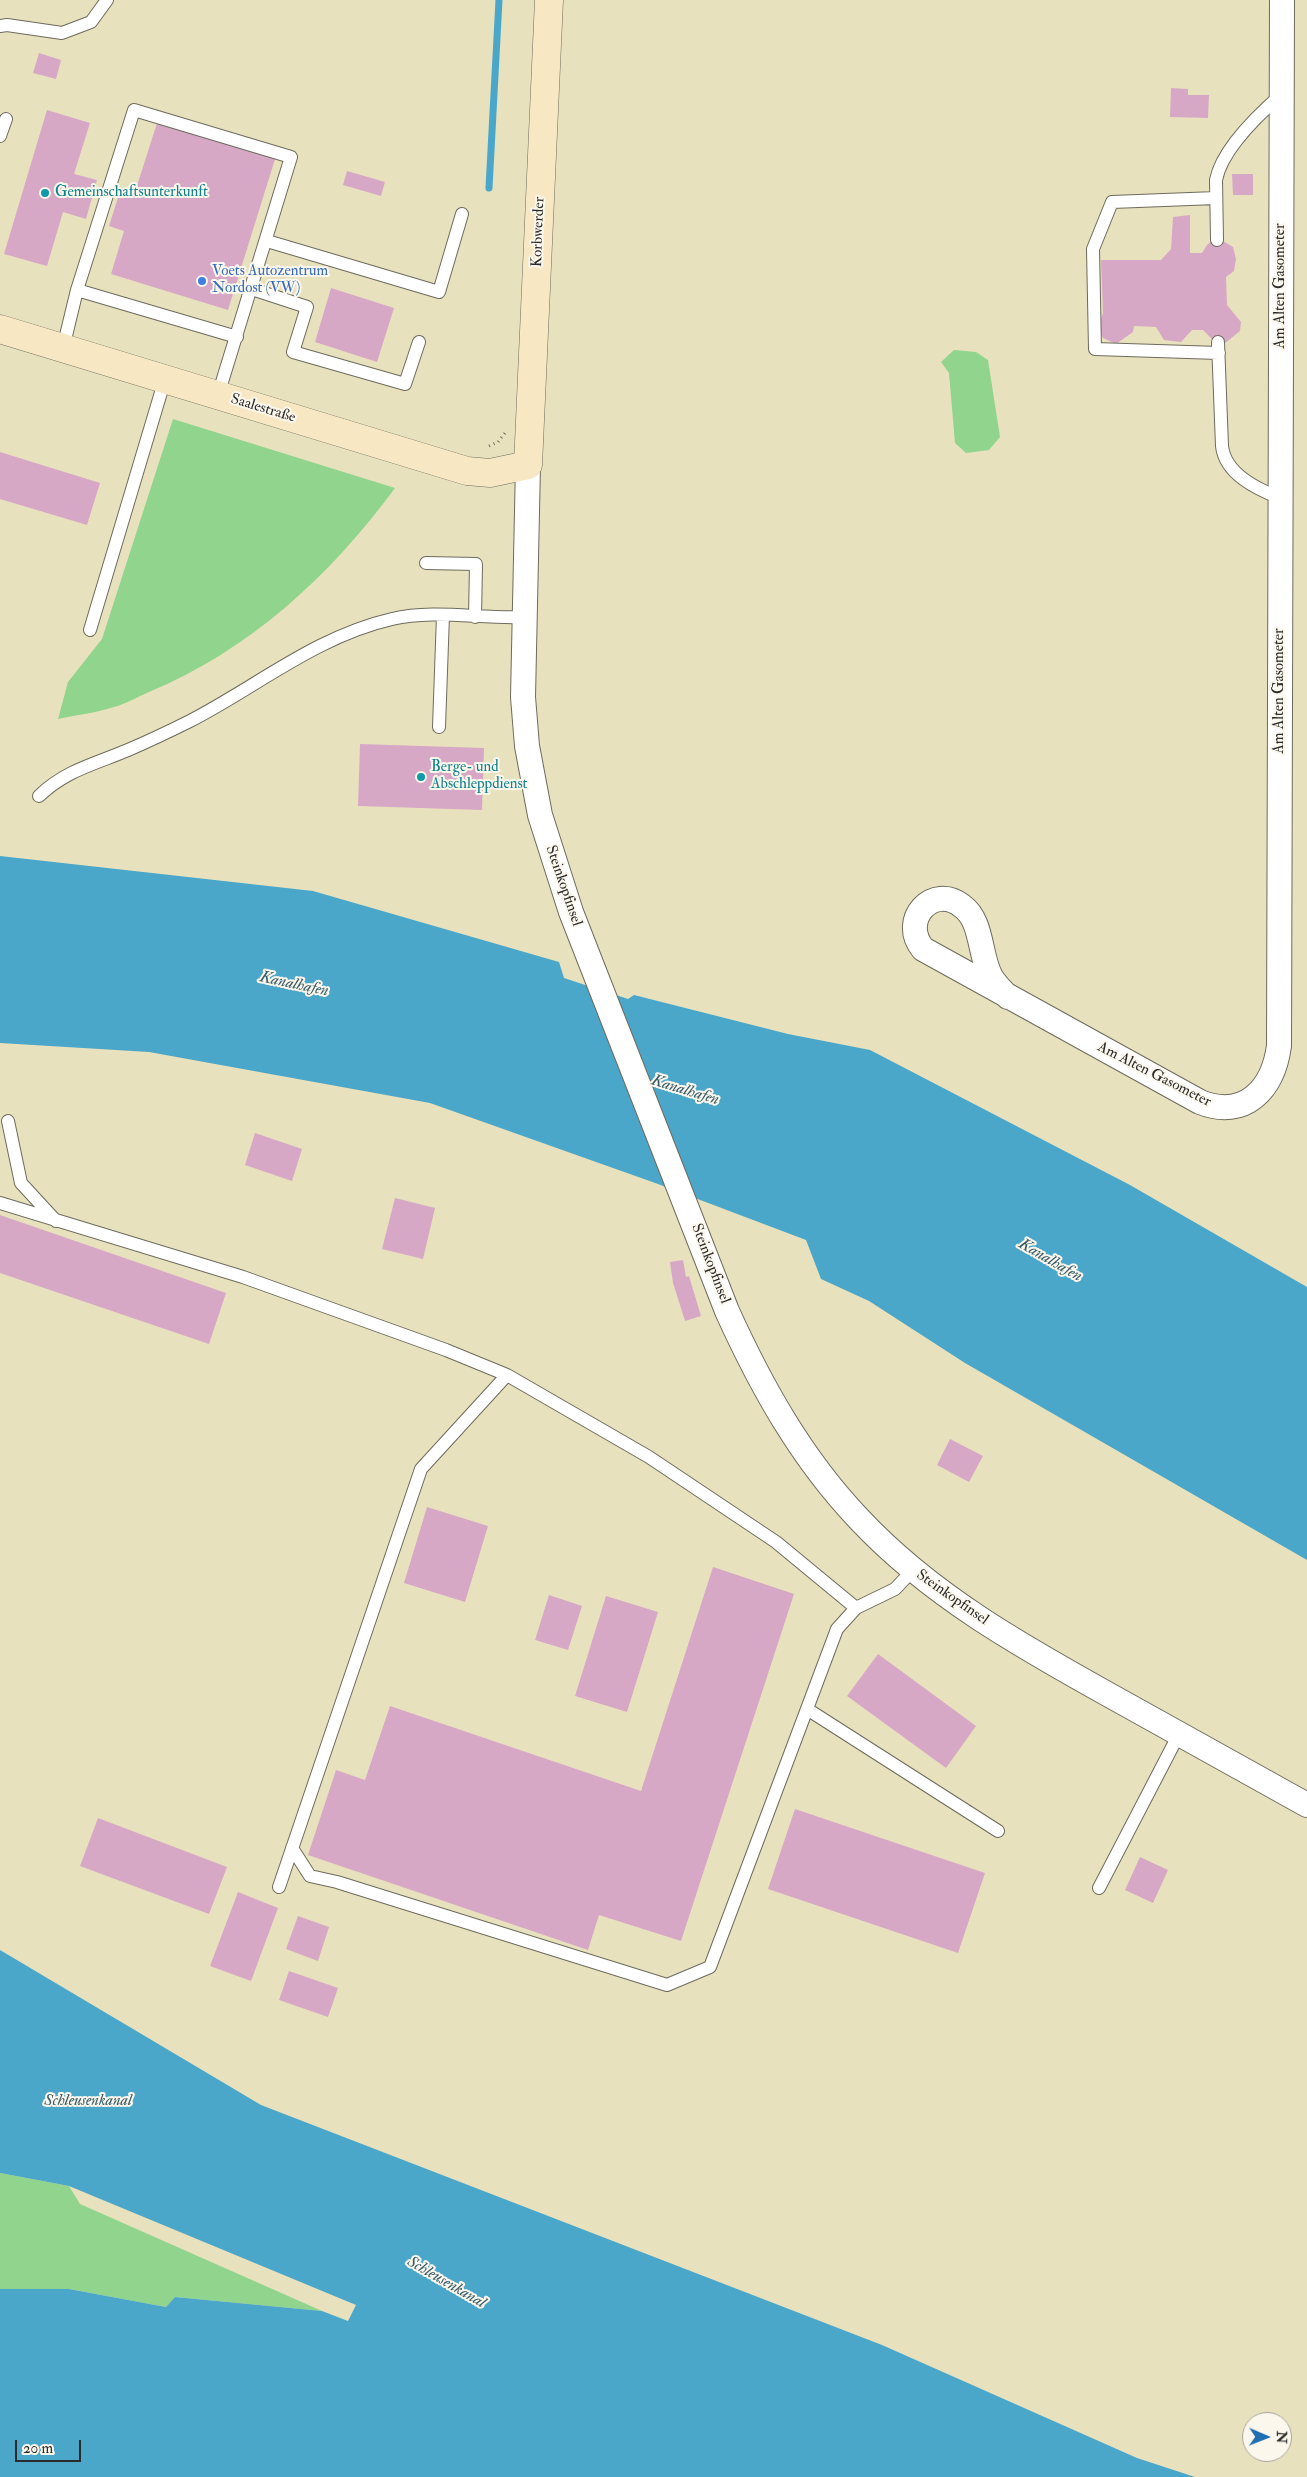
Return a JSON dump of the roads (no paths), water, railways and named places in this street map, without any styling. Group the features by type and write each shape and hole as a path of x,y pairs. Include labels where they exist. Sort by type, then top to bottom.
{"main road":[{"name":"Korbwerder","path":"528,465 549,0"},
{"name":"Saalestraße","path":"0,329 467,470 490,472 528,465"}],"street":[{"name":"Am Alten Gasometer","path":"1008,997 1209,1106 1227,1109 1236,1108 1249,1100 1271,1077 1279,1046 1282,0"},
{"name":"Steinkopfinsel","path":"528,465 523,697 530,762 547,840 571,912 727,1311 750,1360 781,1417 840,1498 875,1536 913,1570 1010,1638 1307,1805"}],"lane":[{"path":"0,26 7,25 62,33 91,22 107,0"},
{"path":"1217,240 1216,180 1220,167 1241,136 1282,94"},
{"path":"63,348 77,290 134,110 291,157 267,241 218,395"},
{"path":"0,136 6,119"},
{"path":"1216,198 1112,202 1093,249 1095,349 1218,348 1224,458 1244,479 1280,498"},
{"path":"267,241 439,292 462,214"},
{"path":"252,289 308,307 293,352 405,384 420,342"},
{"path":"77,290 237,337"},
{"path":"90,630 165,379"},
{"path":"426,563 476,564 475,617"},
{"path":"39,796 65,775 131,749 192,719 320,647 379,622 409,616 443,615 524,618"},
{"path":"439,727 443,615"},
{"path":"8,1121 22,1183 56,1222"},
{"path":"0,1203 56,1222 243,1277 446,1350 507,1375 649,1457 776,1542 856,1608"},
{"path":"279,1887 420,1468 507,1375"},
{"path":"292,1848 310,1876 337,1882 668,1985 710,1966 837,1629 856,1608 895,1589 913,1570"},
{"path":"807,1709 998,1831"},
{"path":"1099,1888 1179,1734"}],"water":[{"name":"Kanalhafen","path":"0,856 313,891 559,962 564,978 628,999 634,995 788,1034 870,1050 1130,1185 1307,1287 1307,1560 965,1363 869,1301 821,1279 806,1240 658,1184 430,1103 149,1052 0,1043"},
{"name":"Schleusenkanal","path":"0,1950 261,2105 882,2345 1137,2458 1195,2477 0,2477 0,2289 69,2289 166,2307 175,2297 322,2311 348,2321 356,2305 69,2186 0,2173"}],"waterway":[{"path":"489,188 499,0"}],"place":[{"name":"Gemeinschaftsunterkunft","path":"45,193"},
{"name":"Voets Autozentrum Nordost (VW)","path":"202,281"},
{"name":"Berge- und Abschleppdienst","path":"421,777"}]}
